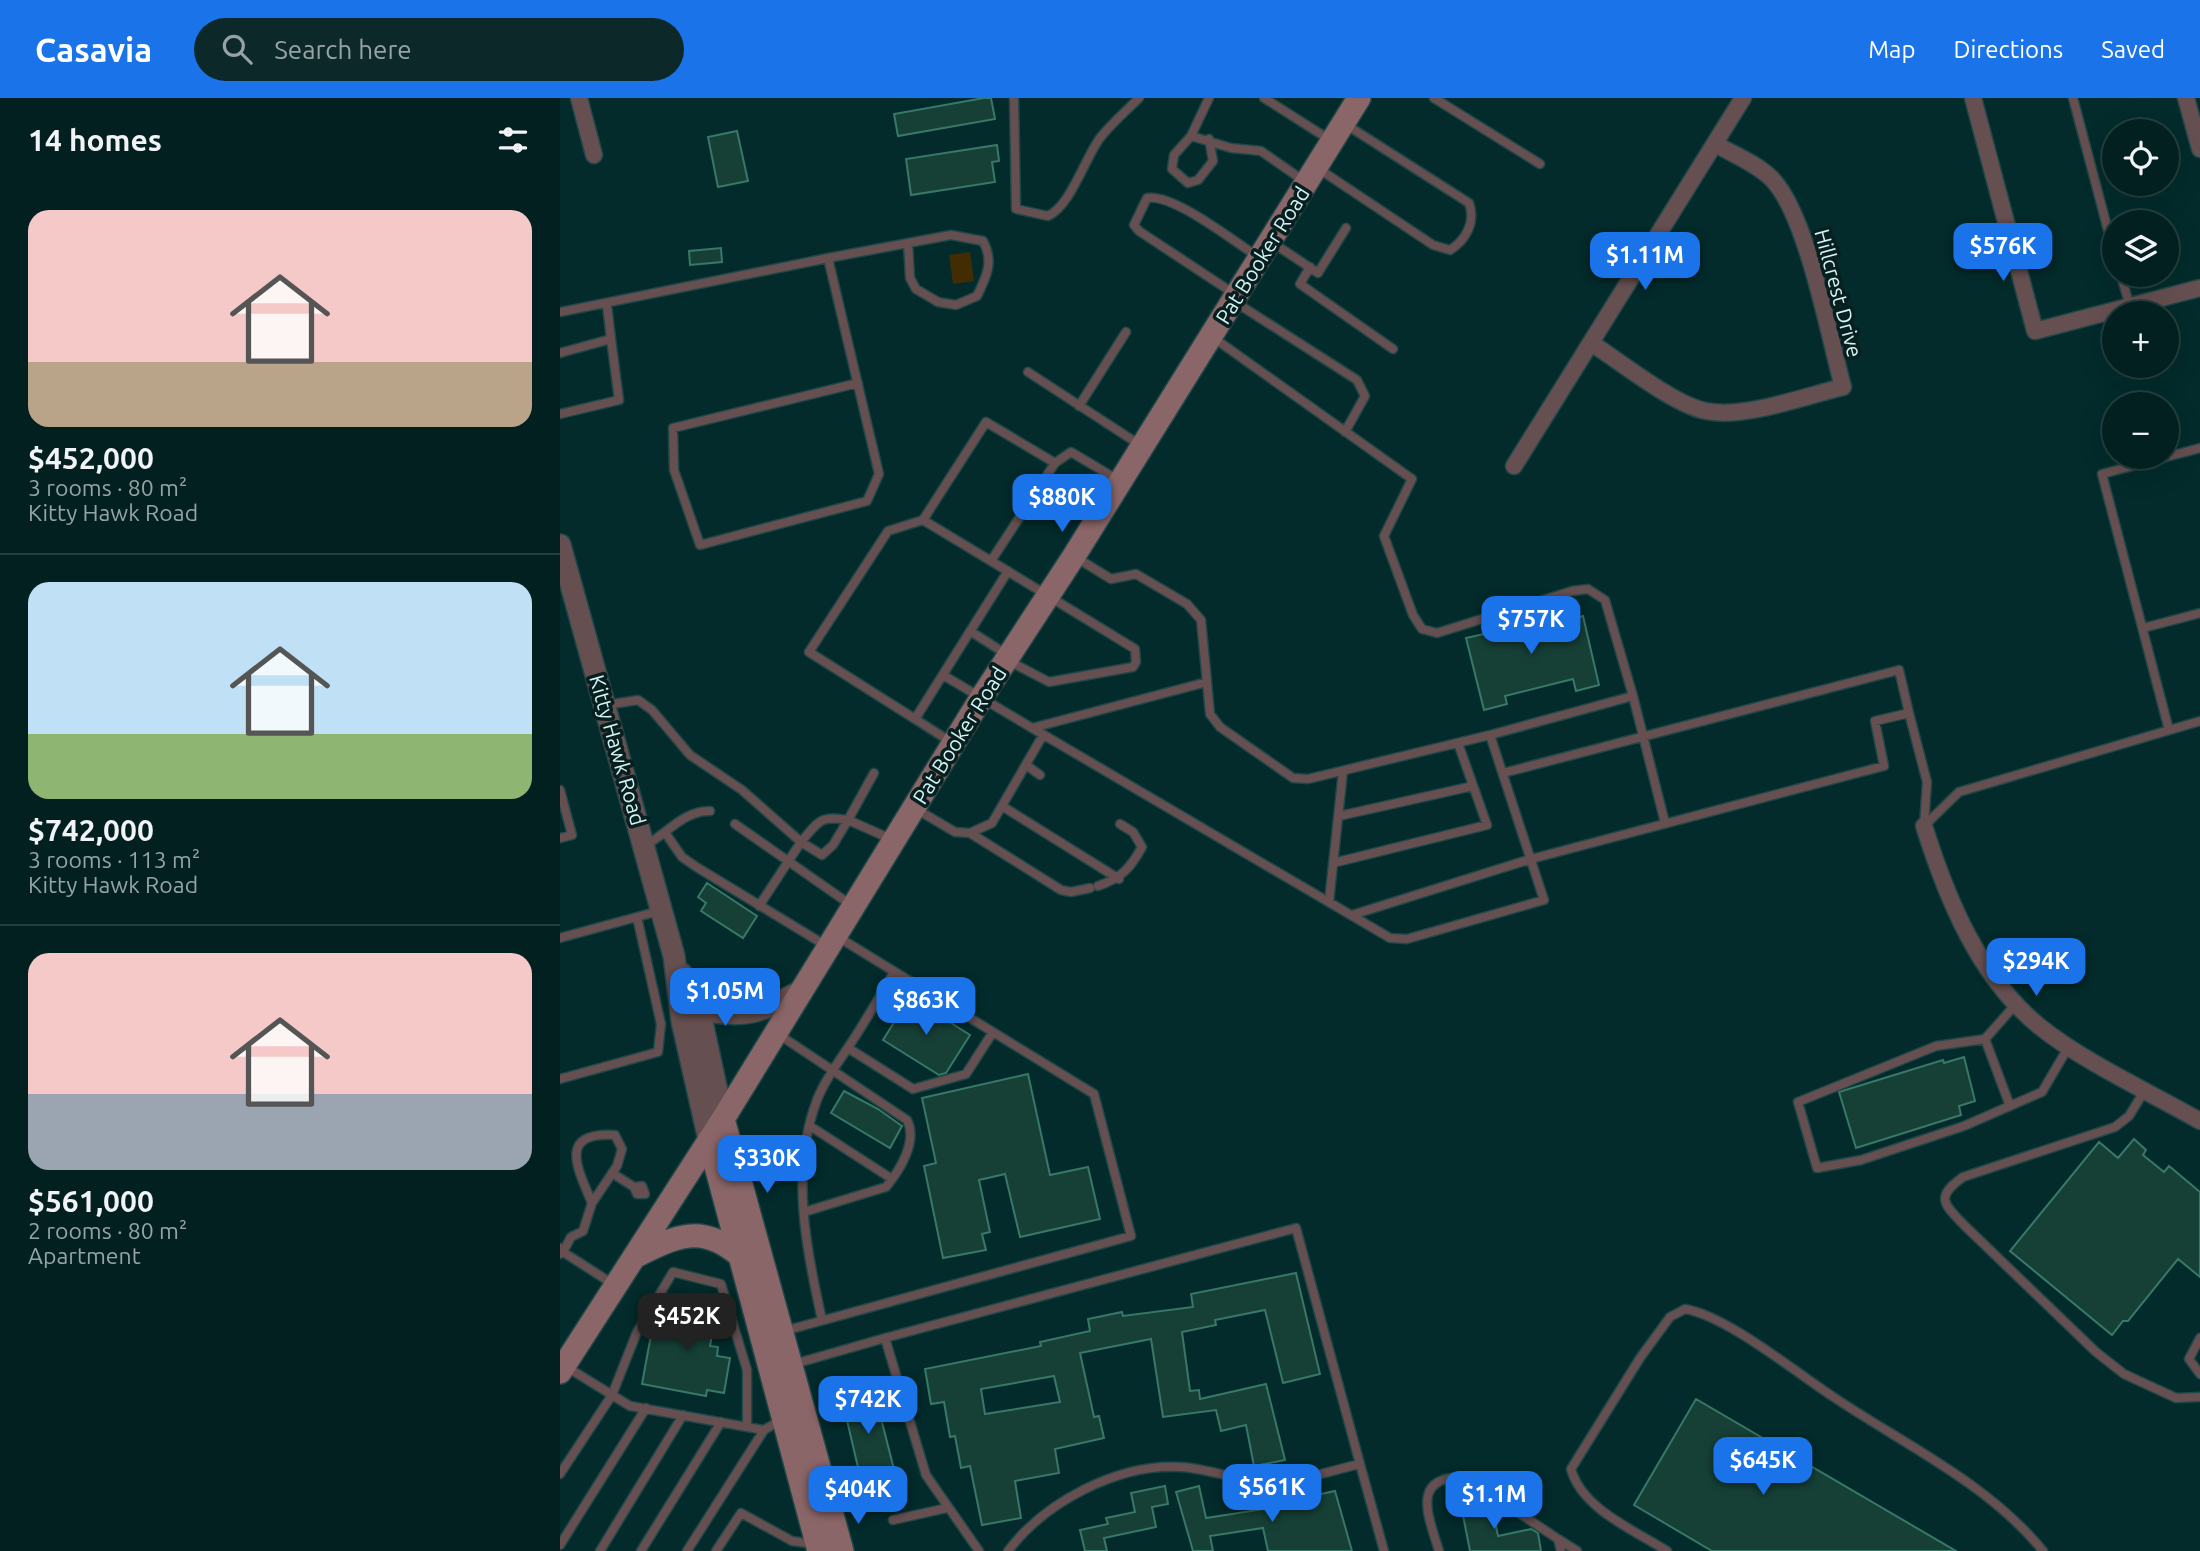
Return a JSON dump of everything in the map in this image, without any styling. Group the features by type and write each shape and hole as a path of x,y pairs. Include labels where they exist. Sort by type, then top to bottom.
{"main road":[{"name":"Pat Booker Road","path":"561,1367 723,1119 980,699 1074,556 1359,98"},
{"name":"Kitty Hawk Road","path":"723,1119 791,1365 784,1420 842,1551"},
{"name":"Kitty Hawk Road","path":"709,1140 816,1549"},
{"path":"634,1257 674,1237 699,1235 723,1241 740,1256"}],"street":[{"path":"579,98 594,155"},
{"path":"1514,466 1743,98"},
{"path":"1973,98 2035,331 2102,314"},
{"path":"2186,98 2200,149"},
{"name":"Hillcrest Drive","path":"1591,343 1681,401 1705,411 1731,413 1843,387 1799,226 1788,199 1770,177 1715,144"},
{"path":"2152,301 2200,288"},
{"name":"Kitty Hawk Road","path":"560,546 646,845 674,956 682,1021 709,1140"},
{"path":"1924,826 1938,869 1973,943 1992,975 2016,1004 2040,1027 2069,1046 2200,1121"},
{"name":"Kitty Hawk Road","path":"674,956 699,1008 723,1119"},
{"path":"699,1008 739,1015 761,1012 801,991"}],"lane":[{"path":"1014,98 1016,209 1048,216 1065,202 1083,164 1102,136 1139,98"},
{"path":"1209,98 1191,136 1174,155 1172,169 1188,183 1198,180 1213,161 1209,139"},
{"path":"1191,136 1209,139 1231,148 1261,151 1312,175 1433,245 1450,250 1460,244 1472,223 1469,203 1454,191 1274,100 1264,98"},
{"path":"2073,98 2103,210"},
{"path":"1438,99 1540,164"},
{"path":"1345,432 1365,396 1357,380 1139,231 1135,225 1137,215 1147,198 1157,197 1318,273 1346,228"},
{"path":"560,312 607,304 828,258 908,243 951,235 982,241 990,253 988,274 977,296 956,305 938,302 916,289 910,278 908,243"},
{"path":"828,258 858,383 879,474 867,501 700,545 674,470 673,428 858,383"},
{"path":"1310,267 1300,284 1393,349"},
{"path":"560,414 619,400 607,304"},
{"path":"1079,406 1125,332"},
{"path":"1211,336 1412,479 1384,536 1413,615 1422,629 1437,634 1572,591 1588,589 1605,600 1665,823"},
{"path":"560,353 611,339"},
{"path":"1028,372 1142,447"},
{"path":"953,743 809,652 888,531 923,520 986,422 1055,463"},
{"path":"2179,454 2200,448"},
{"path":"991,561 1055,463 1071,452 1120,482"},
{"path":"2121,469 2102,474 2169,730"},
{"path":"923,520 1135,649 1136,662 1133,667 1049,682 970,631"},
{"path":"1074,556 1111,579 1136,574 1186,604 1201,620 1210,714 1220,727 1293,778 1308,779 1343,771 1633,696"},
{"path":"915,719 1008,571"},
{"path":"2143,628 2200,613"},
{"path":"1503,773 1899,670 1927,782 1924,826"},
{"path":"943,675 1390,938 1406,939 1544,900 1489,735"},
{"path":"1032,728 1207,682"},
{"path":"606,705 638,700 652,710 690,755 742,790 801,842 822,855 833,845 874,773"},
{"path":"1352,915 1531,859 1884,766 1875,721 1909,713"},
{"path":"1924,826 1959,792 2200,721"},
{"path":"970,833 992,823 1043,735"},
{"path":"1334,863 1487,825 1458,743"},
{"path":"1026,765 1040,775"},
{"path":"1329,902 1343,771"},
{"path":"1339,816 1474,786"},
{"path":"560,790 572,835 560,838"},
{"path":"1002,806 1119,879"},
{"path":"914,808 955,832 970,833 1061,890 1071,892 1119,879 1131,867 1142,847 1133,832 1120,824"},
{"path":"646,845 666,834 673,824 701,810 710,811"},
{"path":"759,906 788,859 819,820 830,816 848,820 893,840"},
{"path":"735,824 853,906"},
{"path":"666,834 682,857 759,906 894,972 1094,1094 1131,1236 782,1331"},
{"path":"560,939 662,910"},
{"path":"560,1079 658,1052 662,1024 637,917"},
{"path":"822,1320 811,1269 802,1181 810,1126 817,1099 832,1071 894,972"},
{"path":"2016,1004 1985,1039 1936,1046 1798,1102 1817,1168 1861,1160 1964,1126 2042,1092 2069,1046"},
{"path":"848,1048 913,1089 966,1074 993,1032"},
{"path":"776,1033 907,1120 912,1128 910,1146 892,1179 877,1192 804,1212"},
{"path":"1985,1039 2010,1106"},
{"path":"2145,1090 2129,1116 2115,1127 1963,1177 1946,1189 1943,1196 1947,1207 1966,1227 2096,1352 2124,1374 2176,1398 2200,1397"},
{"path":"810,1126 892,1179"},
{"path":"592,1203 576,1166 573,1147 575,1142 592,1134 615,1135 622,1149 612,1173 592,1203 583,1231 571,1237 561,1252 615,1286"},
{"path":"612,1173 634,1186 637,1194 645,1194 665,1209"},
{"path":"791,1365 1296,1228 1384,1551"},
{"path":"560,1474 612,1395 637,1332 673,1272 720,1284 747,1370 747,1427"},
{"path":"1667,1551 1587,1499 1575,1484 1571,1469 1670,1317 1685,1309 1714,1319 1846,1405 1903,1438 1986,1497 2031,1536 2043,1551"},
{"path":"885,1338 926,1475 979,1551"},
{"path":"2200,1338 2189,1359 2200,1374"},
{"path":"561,1367 630,1405 747,1427 784,1420"},
{"path":"560,1545 646,1408"},
{"path":"600,1551 683,1415"},
{"path":"687,1551 784,1420"},
{"path":"641,1551 720,1422"},
{"path":"1008,1551 1047,1511 1094,1485 1139,1470 1180,1467 1254,1481 1281,1482 1360,1464"},
{"path":"1440,1551 1425,1503 1432,1485 1447,1476 1465,1477 1577,1551"},
{"path":"893,1520 947,1508"},
{"path":"716,1551 741,1513 792,1541 816,1549"},
{"path":"1558,1539 1561,1551"}],"shaded area":[{"path":"970,252 974,281 953,284 949,255"}],"building":[{"path":"991,98 995,119 898,136 894,114"},
{"path":"737,131 748,181 718,187 708,137"},
{"path":"997,145 999,161 992,162 995,182 911,195 906,159"},
{"path":"721,248 722,262 690,265 689,251"},
{"path":"1557,607 1561,622 1583,616 1599,685 1576,691 1573,679 1505,696 1507,704 1484,710 1466,638 1484,634 1482,626"},
{"path":"707,883 757,916 743,938 701,911 706,903 698,897"},
{"path":"910,997 970,1035 946,1073 939,1075 883,1040"},
{"path":"1964,1057 1975,1101 1959,1106 1961,1115 1856,1148 1839,1092 1943,1060 1944,1063"},
{"path":"1028,1074 1050,1175 1088,1167 1100,1219 1020,1237 1005,1174 979,1180 990,1232 982,1234 986,1250 943,1258 924,1166 936,1163 922,1098"},
{"path":"844,1091 878,1109 902,1126 890,1148 831,1113"},
{"path":"2134,1139 2146,1150 2143,1155 2164,1172 2169,1166 2200,1192 2200,1277 2178,1259 2128,1321 2123,1321 2112,1335 2010,1251 2099,1142 2118,1158"},
{"path":"1296,1273 1320,1374 1283,1383 1265,1310 1215,1320 1216,1325 1182,1332 1190,1391 1199,1390 1200,1399 1266,1384 1285,1460 1254,1466 1246,1425 1221,1431 1216,1410 1163,1417 1151,1339 1080,1353 1094,1417 1099,1416 1104,1438 1055,1449 1059,1473 1015,1481 1021,1518 982,1525 970,1466 961,1468 955,1436 950,1437 944,1402 931,1404 925,1369 1041,1346 1040,1342 1090,1331 1088,1319 1122,1312 1123,1316 1193,1307 1191,1294","holes":["1054,1376 1060,1402 985,1414 981,1389"]},
{"path":"671,1300 717,1308 710,1346 718,1347 717,1356 730,1358 724,1393 707,1390 706,1396 642,1384 651,1335 663,1338"},
{"path":"871,1379 898,1485 864,1493 839,1386"},
{"path":"1696,1399 1956,1551 1712,1551 1634,1505"},
{"path":"1165,1486 1168,1504 1152,1507 1156,1527 1104,1538 1107,1551 1085,1551 1080,1530 1108,1524 1106,1518 1135,1512 1131,1493"},
{"path":"1199,1486 1206,1518 1303,1503 1302,1498 1335,1491 1352,1551 1268,1551 1263,1528 1210,1536 1213,1551 1193,1551 1176,1492"},
{"path":"1486,1499 1491,1502 1498,1536 1531,1529 1538,1533 1541,1551 1470,1551 1461,1505"}]}
